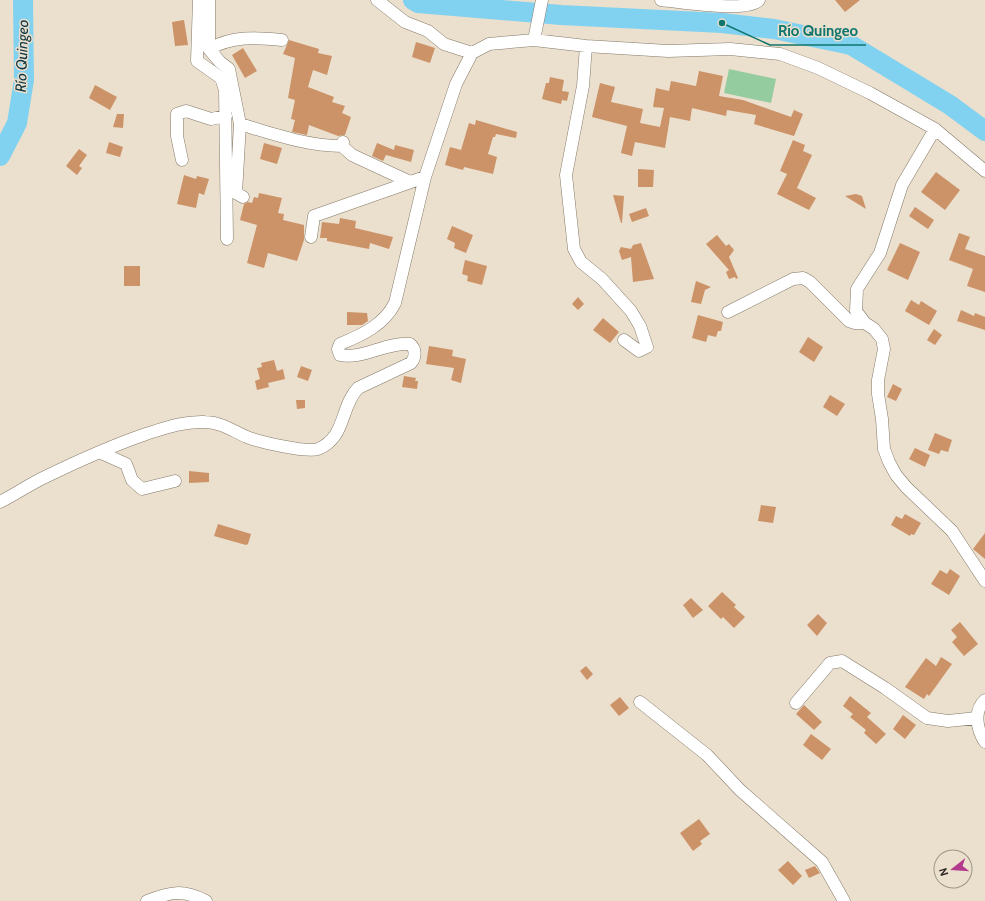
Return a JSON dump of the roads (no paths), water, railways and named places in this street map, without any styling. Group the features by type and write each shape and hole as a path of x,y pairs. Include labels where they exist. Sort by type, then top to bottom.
{"street":[{"path":"199,0 197,60 221,78 226,90 227,239"},
{"path":"209,0 209,49 220,62 229,69 240,124 236,193 243,197"},
{"path":"377,0 405,22 428,31 444,44 472,52"},
{"path":"535,34 542,0"},
{"path":"661,0 733,7 750,6 759,0"},
{"path":"0,502 44,478 99,452 175,424 204,422 220,423 249,438 307,451 321,448 332,441 339,432 345,409 358,388 405,366 414,360 414,347 410,344 388,346 351,358 340,355 338,349 340,344 365,333 389,315 395,303 425,178 456,84 472,52 489,44 535,34 586,46 668,52 730,49 780,54 818,68 870,93 935,129 985,171"},
{"path":"209,49 220,43 238,39 258,38 282,40"},
{"path":"586,46 583,86 566,175 570,219 574,249 581,262 602,279 631,311 640,326 647,347 639,351 624,340"},
{"path":"182,160 177,136 177,114 186,111 212,119 226,116"},
{"path":"240,124 292,139 326,146 343,144 352,155 410,182"},
{"path":"935,129 902,185 880,253 857,289 856,311 865,323 874,329 882,339 884,349 878,380 884,448 889,462 906,487 952,532 985,581"},
{"path":"311,237 314,216 425,178"},
{"path":"728,312 793,279 803,278 810,282 849,321 855,323 865,323"},
{"path":"99,452 126,464 132,480 142,489 175,481"},
{"path":"796,703 830,663 842,661 885,688 927,718 948,721 977,718"},
{"path":"985,700 980,707 977,718 979,731 985,742"},
{"path":"640,702 707,755 740,790 822,862 844,901"},
{"path":"147,901 172,892 181,892 203,900"}],"waterway":[{"name":"Río Quingeo","path":"0,156 17,123 24,80 23,0"},
{"name":"Río Quingeo","path":"413,0 418,3 561,15 722,23 774,29 851,45 950,105 985,131"}],"place":[{"name":"Río Quingeo","path":"722,23"}]}
